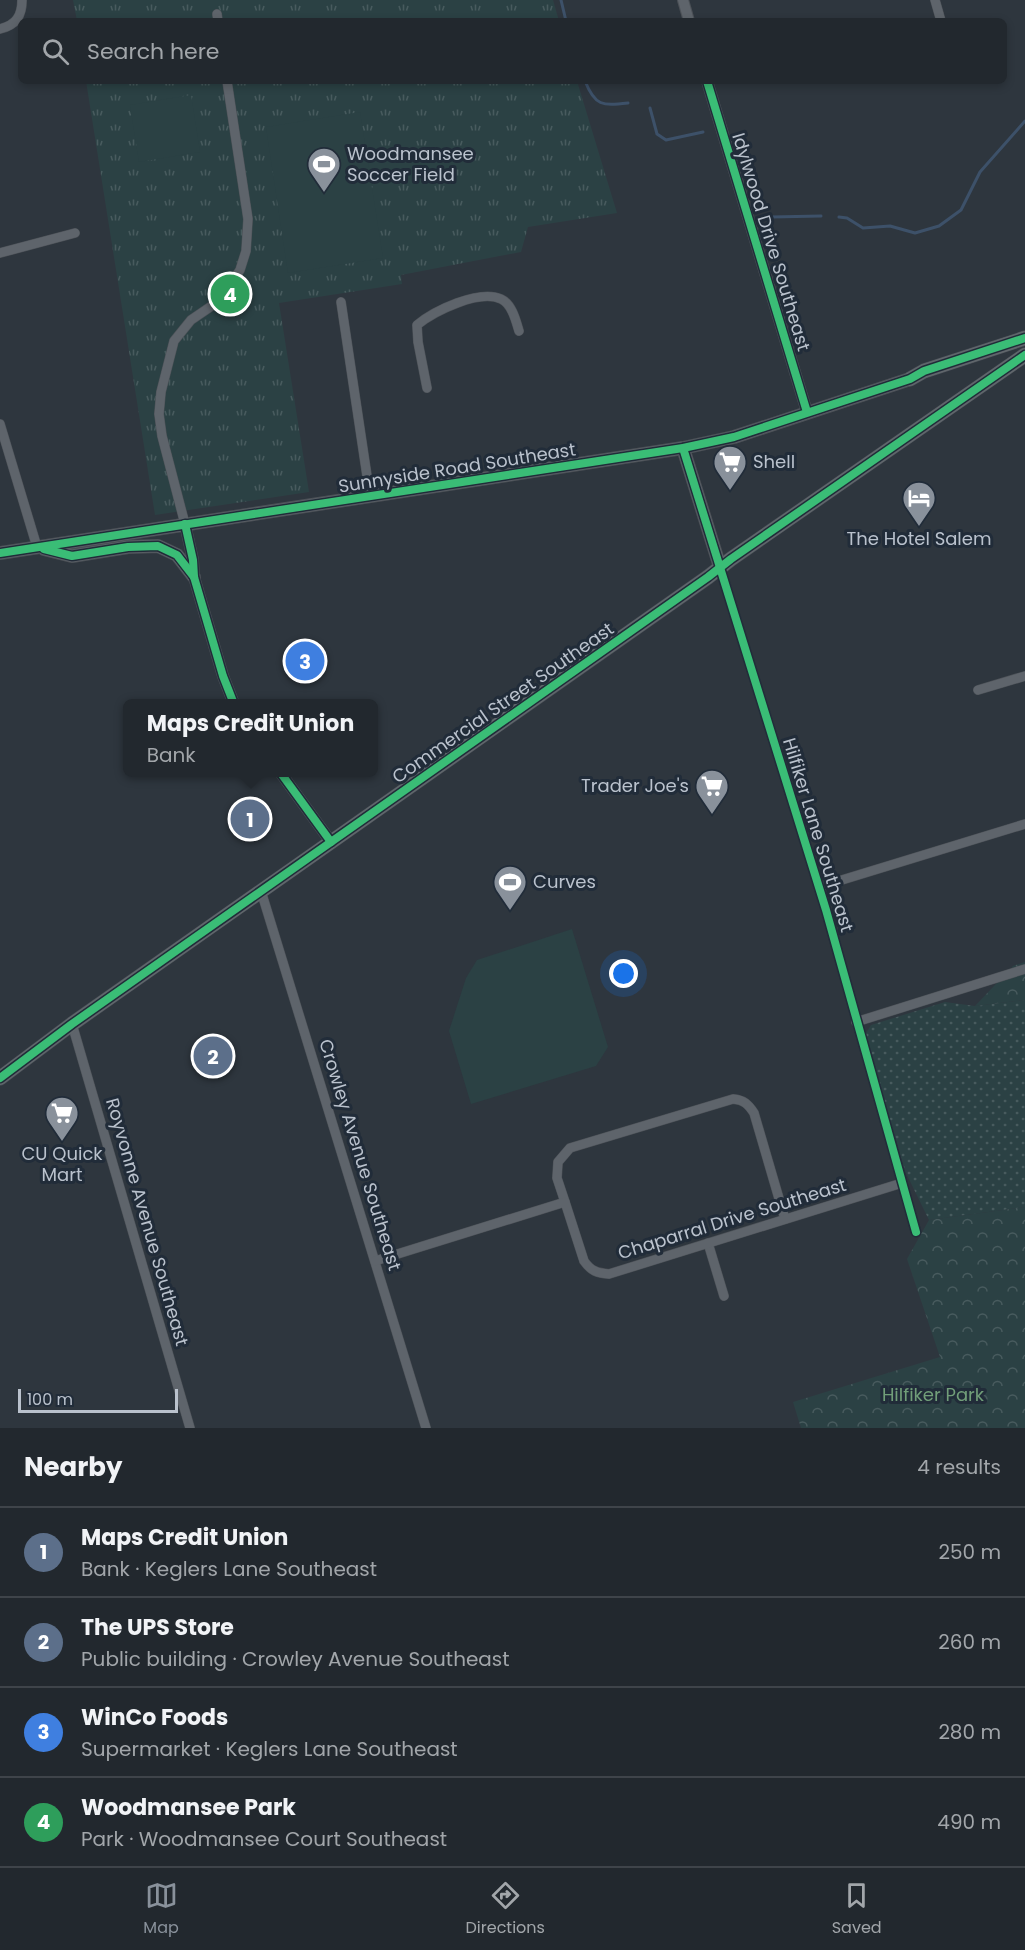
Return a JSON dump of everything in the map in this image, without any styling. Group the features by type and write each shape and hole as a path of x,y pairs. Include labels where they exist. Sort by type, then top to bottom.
{"main road":[{"path":"910,379 924,371 1025,338"},
{"name":"Commercial Street Southeast","path":"0,1078 72,1024 1025,355"},
{"name":"Sunnyside Road Southeast","path":"0,553 683,448 734,437 910,379"},
{"name":"Hilfiker Lane Southeast","path":"683,448 720,567"},
{"path":"37,547 72,556 128,547 158,546 177,555 194,577"}],"street":[{"path":"19,18 22,11 22,0"},
{"path":"682,0 688,18"},
{"path":"935,0 940,18"},
{"path":"0,29 9,27 18,20"},
{"path":"227,84 248,219 246,251 240,270 226,291 213,305 191,320 174,341 161,392 159,414 162,436 193,560 194,577 232,699"},
{"name":"Idylwood Drive Southeast","path":"708,84 807,412"},
{"path":"0,254 75,232"},
{"path":"427,388 417,325 444,307 484,297 501,298 509,306 519,331"},
{"path":"341,302 370,496"},
{"path":"0,423 37,547"},
{"name":"Hilfiker Lane Southeast","path":"720,567 819,887 916,1232"},
{"path":"978,690 1025,675"},
{"path":"284,777 331,842"},
{"path":"819,887 1025,824"},
{"name":"Crowley Avenue Southeast","path":"261,891 426,1428"},
{"path":"856,1022 1025,969"},
{"name":"Royvonne Avenue Southeast","path":"72,1024 190,1428"},
{"path":"375,1260 565,1202 558,1178 558,1162 570,1148 733,1099 741,1100 754,1113 785,1220"},
{"name":"Chaparral Drive Southeast","path":"565,1202 584,1262 598,1273 609,1274 902,1183"},
{"path":"708,1243 724,1296"}],"green space":[{"path":"73,0 553,0 558,18 76,18"},
{"path":"86,84 578,84 617,213 528,227 521,252 401,275 402,284 279,303 309,492 155,515"},
{"path":"191,95 200,152 139,162 130,105"},
{"name":"Woodmansee Soccer Field","path":"360,112 383,258 288,273 266,127"},
{"path":"572,929 608,1047 596,1066 471,1104 449,1031 466,978 477,960"},
{"path":"1025,962 1025,1000 975,1006 1013,966"},
{"path":"1025,1000 1025,1207 929,1220 905,1171 865,1035 871,1025 945,1002 975,1006"},
{"name":"Hilfiker Park","path":"1025,1207 1025,1428 801,1428 793,1402 940,1357 907,1259 929,1220"}],"waterway":[{"path":"561,0 565,18"},
{"path":"586,84 592,95 600,102 628,103"},
{"path":"650,108 657,134 666,140 703,132"},
{"path":"839,217 847,218 863,228 890,226 915,233 939,226 961,210 980,172 1025,121"},
{"path":"771,217 821,216"}],"cycle path":[{"path":"708,84 807,412"},
{"path":"0,553 683,448 734,437 1025,338"},
{"path":"0,1078 72,1024 731,559 1025,355"},
{"path":"683,448 826,910 916,1232"},
{"path":"185,524 193,560 194,577 232,699"},
{"path":"44,549 72,556 128,547 158,546 177,555 194,577"},
{"path":"284,777 331,842"}],"place":[{"name":"Woodmansee Soccer Field","path":"324,193"},
{"name":"Woodmansee Park","path":"230,294"},
{"name":"Shell","path":"730,491"},
{"name":"The Hotel Salem","path":"919,527"},
{"name":"WinCo Foods","path":"305,661"},
{"name":"Trader Joe's","path":"712,815"},
{"name":"Maps Credit Union","path":"250,819"},
{"name":"Curves","path":"510,911"},
{"name":"The UPS Store","path":"213,1056"},
{"name":"CU Quick Mart","path":"62,1142"}]}
